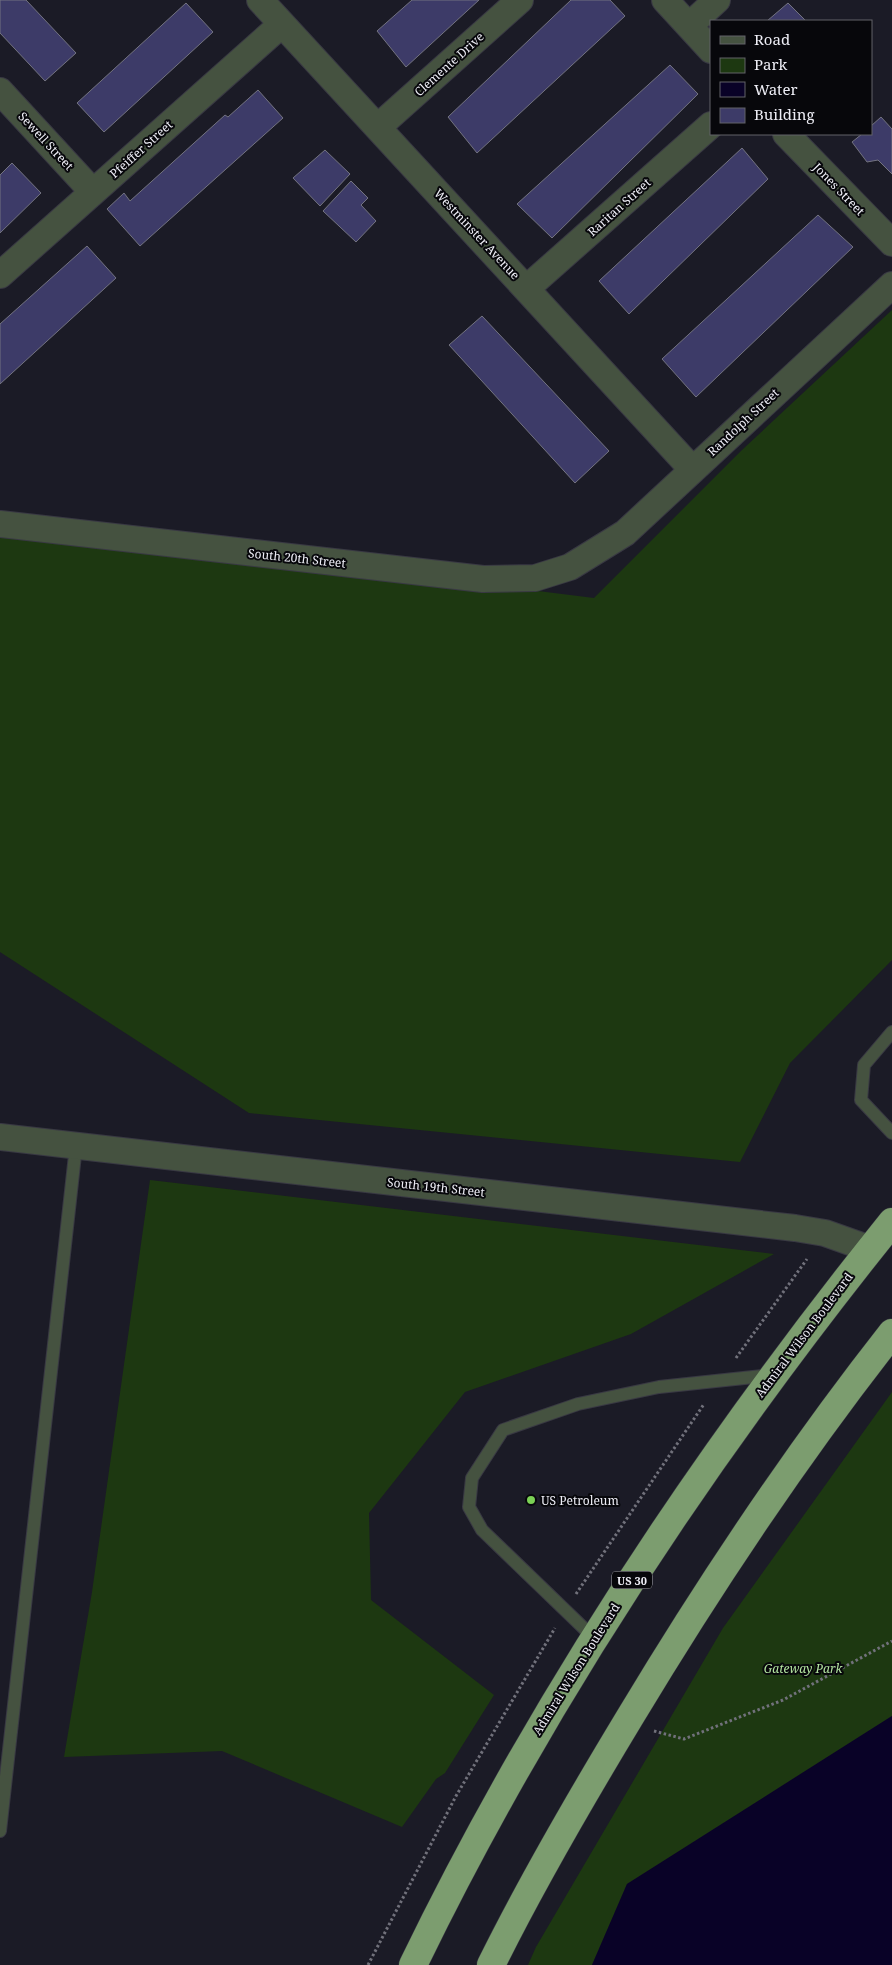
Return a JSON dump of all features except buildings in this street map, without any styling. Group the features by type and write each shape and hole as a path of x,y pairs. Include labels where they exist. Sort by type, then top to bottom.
{"highway":[{"name":"Admiral Wilson Boulevard","path":"413,1965 458,1874 510,1779 660,1536 773,1376 892,1222"},
{"path":"491,1965 540,1870 684,1628 741,1541 892,1333"}],"street":[{"name":"Westminster Avenue","path":"260,0 692,469"},
{"name":"Clemente Drive","path":"378,127 520,0"},
{"path":"665,0 710,49"},
{"path":"690,25 717,0"},
{"name":"Pfeiffer Street","path":"0,275 282,24"},
{"name":"Sewell Street","path":"0,91 93,192"},
{"name":"Raritan Street","path":"527,288 710,126"},
{"name":"Jones Street","path":"787,135 892,243"},
{"name":"Randolph Street","path":"590,555 625,533 892,285"},
{"name":"South 20th Street","path":"0,524 483,579 535,578 570,567 590,555"},
{"name":"South 19th Street","path":"0,1137 795,1228 825,1233 870,1249"}],"lane":[{"path":"892,1032 864,1064 861,1100 892,1134"},
{"path":"0,1831 76,1146"},
{"path":"595,1639 482,1530 469,1507 472,1478 503,1430 578,1404 659,1387 773,1376"}],"path":[{"path":"630,1716 653,1730 684,1739 783,1700 892,1641"}],"green space":[{"path":"892,310 892,960 790,1063 740,1162 249,1113 0,952 0,523 594,598 742,450"},
{"path":"150,1180 774,1254 631,1334 465,1392 369,1513 371,1600 494,1695 445,1773 436,1779 402,1827 222,1751 64,1757 92,1592"},
{"name":"Gateway Park","path":"892,1392 892,1716 627,1884 592,1965 528,1965 536,1947 723,1628"}],"water":[{"path":"892,1716 892,1965 592,1965 627,1884"}],"place":[{"name":"US Petroleum","path":"531,1500"}]}
